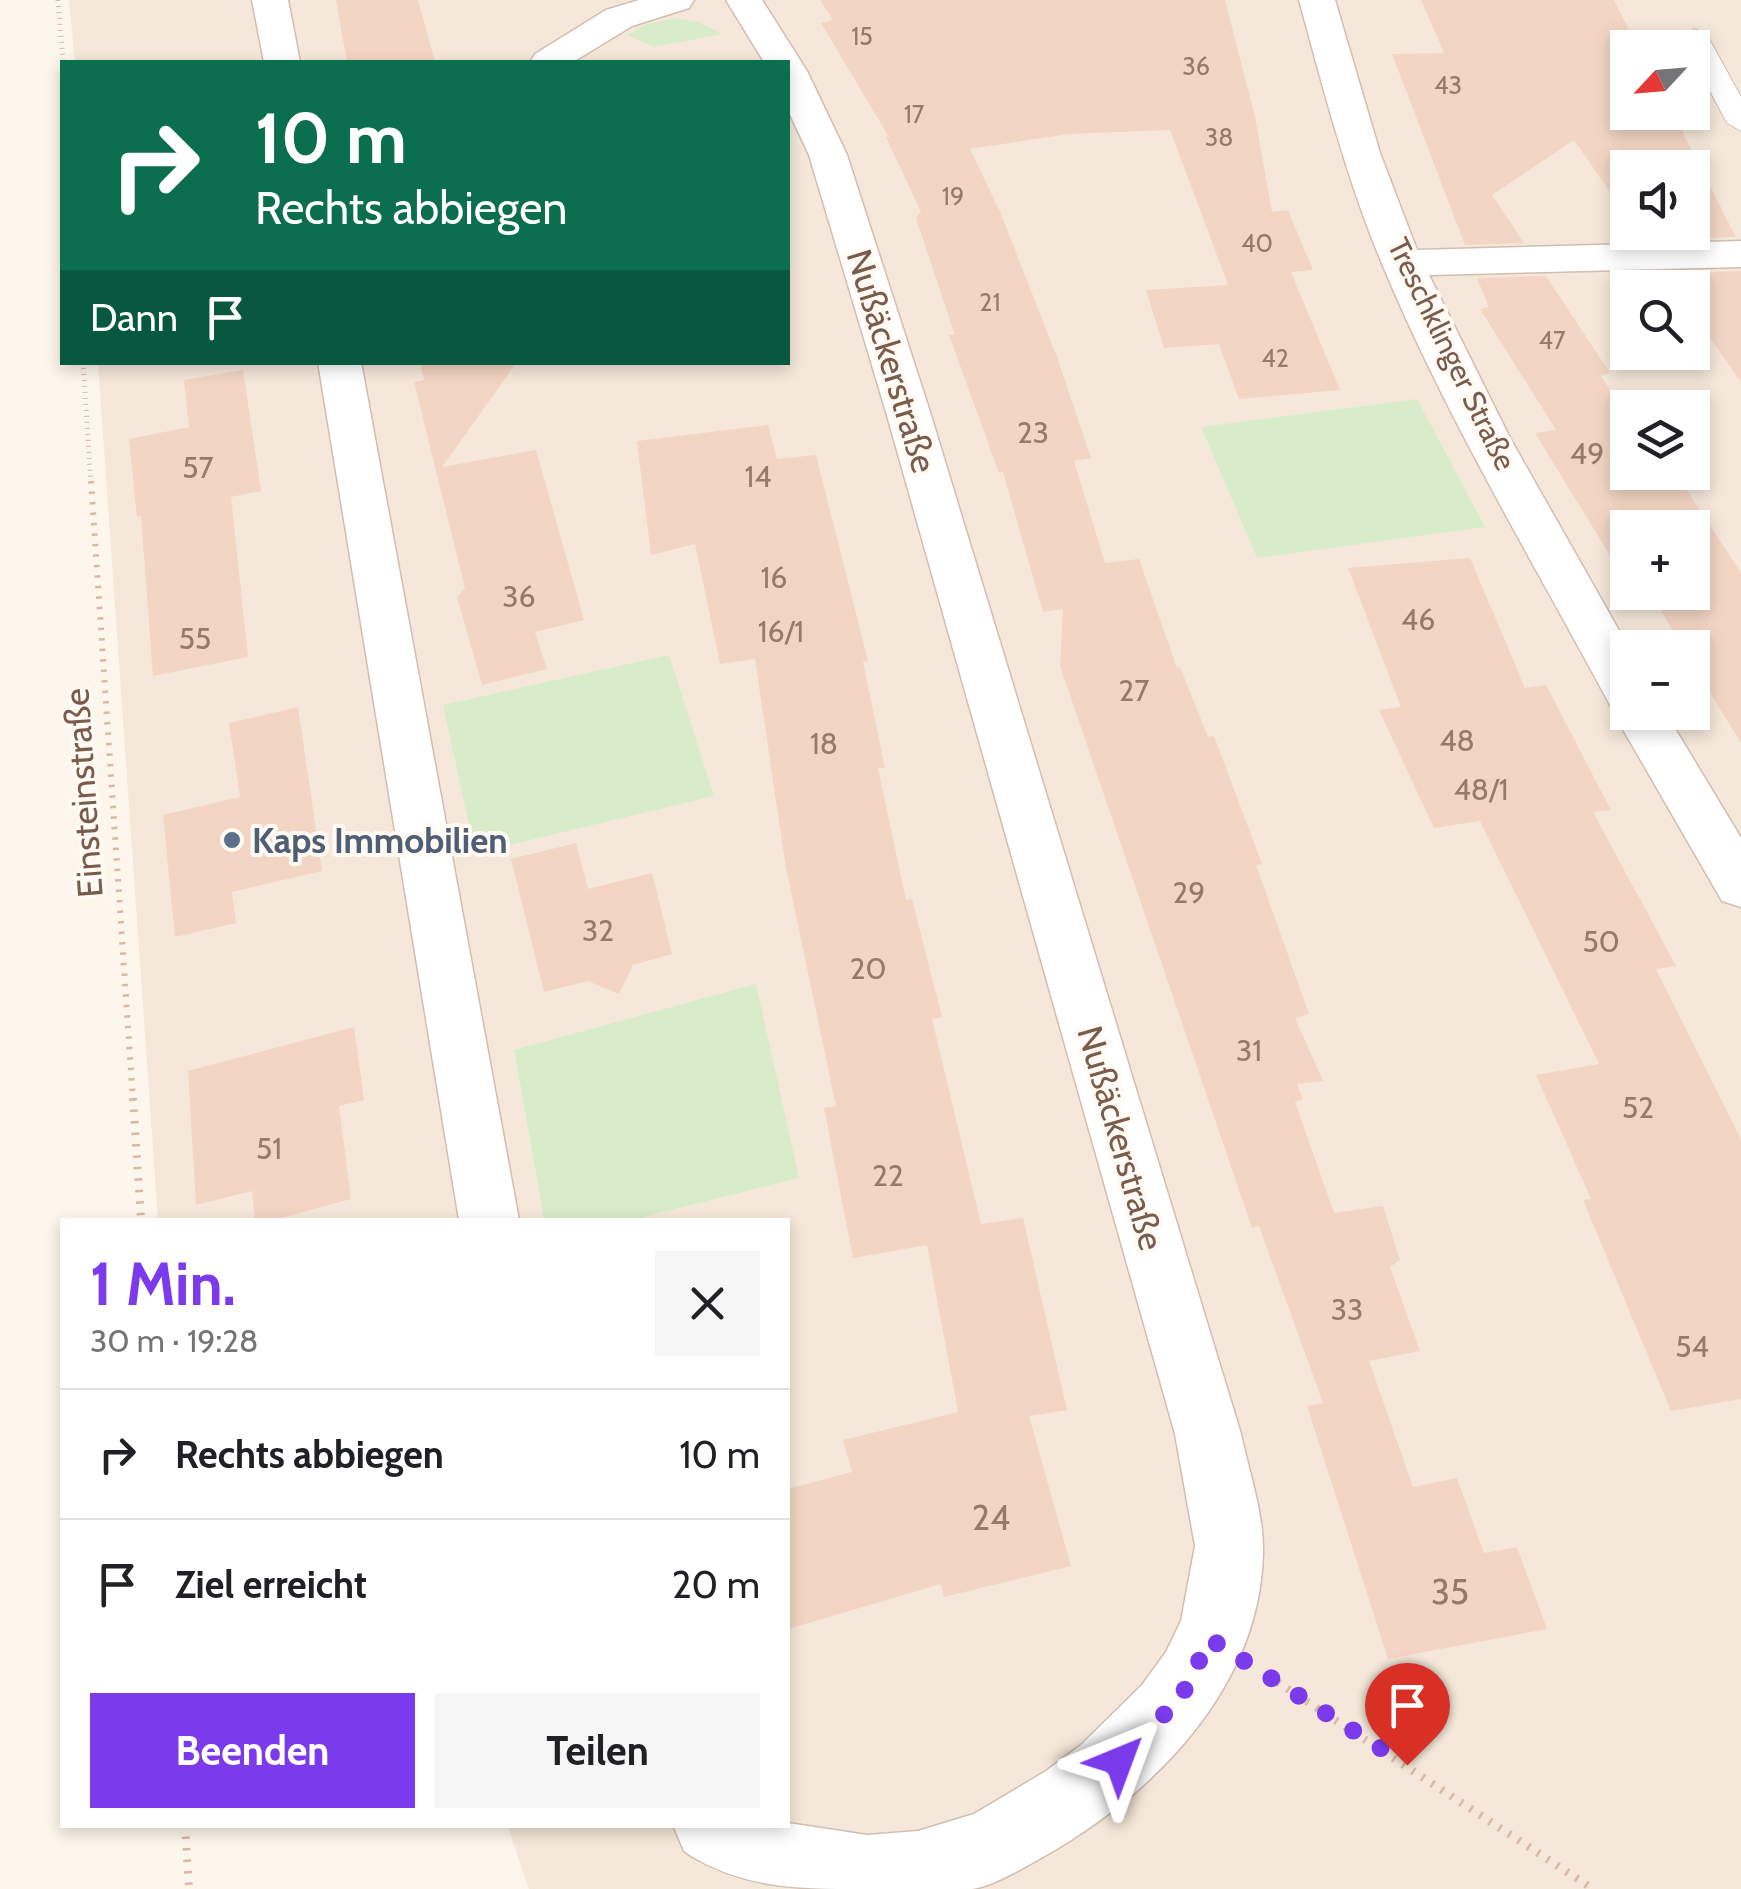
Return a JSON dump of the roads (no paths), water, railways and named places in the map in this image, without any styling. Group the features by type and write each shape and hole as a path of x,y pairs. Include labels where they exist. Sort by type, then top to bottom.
{"street":[{"path":"270,0 282,60"},
{"path":"551,60 631,12 676,0"},
{"path":"744,0 781,60"},
{"name":"Treschklinger Straße","path":"1317,0 1368,175 1404,263 1448,358 1610,658"},
{"name":"Nußäckerstraße","path":"713,1828 722,1836 802,1868 888,1872 962,1857 1038,1817 1119,1761 1181,1697 1210,1639 1230,1549 1208,1434 902,393 828,155 790,76"},
{"path":"1404,263 1741,254"},
{"path":"339,365 488,1218"},
{"path":"1650,730 1741,885"}],"lane":[{"path":"1710,65 1741,124"}],"place":[{"name":"Kaps Immobilien","path":"232,840"}]}
